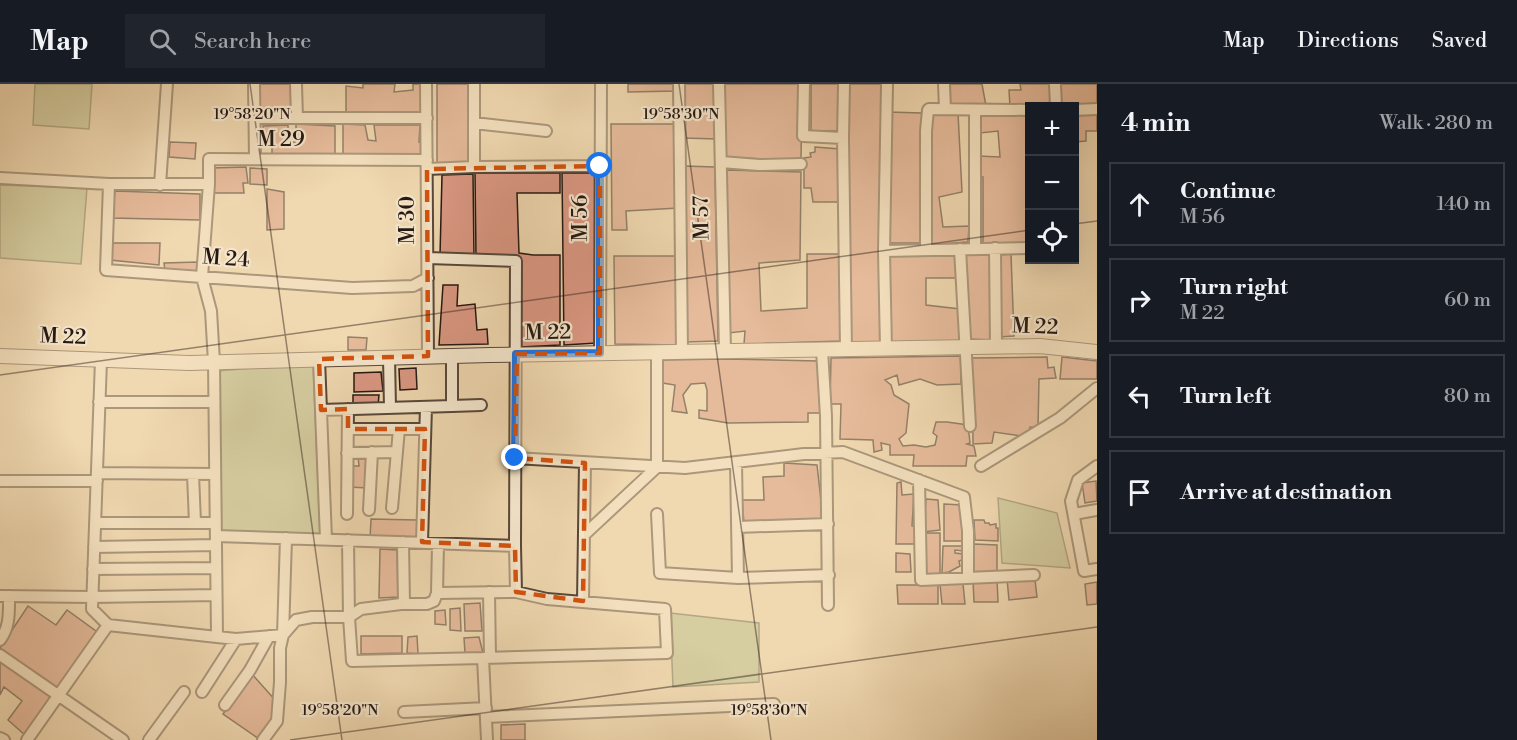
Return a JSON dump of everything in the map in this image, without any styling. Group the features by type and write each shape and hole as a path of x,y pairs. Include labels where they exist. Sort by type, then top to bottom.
{"street":[{"path":"160,185 167,84"},
{"path":"254,84 255,159"},
{"path":"296,84 297,118"},
{"name":"M 30","path":"426,84 428,356"},
{"path":"474,84 474,166"},
{"name":"M 56","path":"600,353 601,84"},
{"path":"679,84 682,352"},
{"name":"M 57","path":"719,84 725,351"},
{"path":"804,84 802,136 843,138"},
{"path":"844,84 846,350"},
{"path":"886,349 884,251 887,84"},
{"path":"944,84 945,109"},
{"path":"1055,84 1056,102"},
{"path":"926,250 927,112 929,109 1025,110"},
{"path":"1079,110 1097,109"},
{"path":"975,110 975,249"},
{"path":"254,118 427,118"},
{"path":"474,123 546,131"},
{"name":"M 29","path":"209,184 209,159 474,166 600,166"},
{"path":"721,162 759,165 801,164"},
{"path":"0,178 109,184 209,184 202,277 211,311 214,362 217,637"},
{"name":"M 24","path":"109,184 106,270 352,288 413,286 428,278"},
{"path":"995,248 996,347"},
{"path":"884,251 1025,248"},
{"path":"960,249 970,426"},
{"path":"428,258 516,261 516,592"},
{"name":"M 22","path":"0,356 189,363 516,354 1041,346 1097,352"},
{"path":"822,350 826,416 828,605"},
{"path":"584,536 657,467 657,352"},
{"path":"452,356 452,406"},
{"path":"389,357 390,408"},
{"path":"318,359 326,540"},
{"path":"101,360 92,609 108,625 236,639 283,634 296,620 312,617 349,617 362,609 432,603 437,593 438,544"},
{"path":"981,465 1060,418 1097,388"},
{"path":"99,402 214,402"},
{"path":"321,410 481,405"},
{"path":"422,543 426,407"},
{"path":"347,514 348,409"},
{"path":"348,429 425,429"},
{"path":"392,508 399,429"},
{"path":"369,510 372,452"},
{"path":"347,453 397,452"},
{"path":"515,458 685,468 804,454 843,452 964,497 968,531 968,578"},
{"path":"583,601 585,463"},
{"path":"736,463 738,578"},
{"path":"1097,466 1078,480 1071,501 1084,571 1097,569"},
{"path":"193,474 195,523"},
{"path":"0,482 215,474"},
{"path":"919,480 921,580 1034,575"},
{"path":"1074,514 1097,510"},
{"path":"657,514 660,573 738,578 829,575"},
{"path":"95,523 216,523"},
{"path":"737,527 828,524"},
{"path":"94,547 286,538 515,546"},
{"path":"263,740 277,721 286,538"},
{"path":"348,540 352,661 667,653 666,609 547,599 516,592 437,593"},
{"path":"403,542 404,604"},
{"path":"93,569 216,568"},
{"path":"488,740 486,712 489,592"},
{"path":"0,640 7,627 4,601 92,597 216,596"},
{"path":"27,740 108,625"},
{"path":"225,705 250,670 269,636"},
{"path":"202,692 236,639"},
{"path":"0,655 123,740"},
{"path":"149,740 184,692"},
{"path":"404,712 774,704"}],"highlighted area":[{"path":"600,166 600,353 517,354 515,458 585,463 583,601 516,592 515,546 422,542 425,429 348,429 348,409 321,410 319,359 428,356 427,169"}],"green space":[{"path":"35,84 92,84 89,129 33,125"},
{"path":"0,185 87,188 81,264 0,258"},
{"path":"313,363 320,537 221,533 218,371"},
{"path":"998,498 1057,513 1070,568 1002,563"},
{"path":"670,613 759,623 759,682 673,687"}],"building":[{"path":"259,84 294,84 295,116 259,116"},
{"path":"363,84 395,84 394,92 413,90 413,84 423,84 424,116 346,114 346,86 363,88"},
{"path":"437,84 471,84 471,162 437,163"},
{"path":"628,84 677,84 677,91 628,92"},
{"path":"682,84 715,84 717,139 683,138"},
{"path":"725,84 802,84 801,161 725,157"},
{"path":"811,84 841,84 839,131 811,131"},
{"path":"849,84 881,84 880,342 849,343"},
{"path":"947,84 982,84 986,106 947,106"},
{"path":"1020,84 1051,84 1050,102 1025,102 1025,107 1010,107 1009,90 1021,90"},
{"path":"1059,84 1097,84 1097,105 1079,105 1079,102 1060,102"},
{"path":"888,112 922,113 923,243 889,243"},
{"path":"930,113 958,113 962,192 939,197 943,227 969,226 968,242 929,245"},
{"path":"978,113 1025,115 1025,243 983,244 983,177 979,176 978,156 1000,157 998,131 980,133"},
{"path":"1079,115 1097,115 1097,131 1086,131 1086,141 1079,142"},
{"path":"296,124 335,126 335,158 272,157 272,141 263,140 263,126 288,125 288,142 296,142"},
{"path":"343,124 365,125 368,140 376,141 374,125 420,125 419,142 424,142 423,156 343,154"},
{"path":"611,124 677,124 678,208 626,211 627,230 612,230"},
{"path":"170,142 196,143 195,159 169,157"},
{"path":"815,147 840,149 839,202 813,202 811,188 804,188 804,158 811,157 810,153 815,152"},
{"path":"684,166 715,167 718,341 685,342"},
{"path":"246,167 248,183 243,183 244,193 211,193 211,168"},
{"path":"250,168 267,169 267,185 250,184"},
{"path":"724,170 801,172 800,260 759,263 761,311 807,308 807,254 842,254 842,341 744,344 745,331 729,333"},
{"path":"475,173 560,173 560,193 517,193 519,253 560,255 560,345 520,347 520,257 476,256"},
{"path":"562,173 596,173 597,343 564,345"},
{"path":"473,174 474,258 440,256 442,175"},
{"path":"267,189 284,192 284,229 267,230"},
{"path":"115,191 200,194 200,220 111,218"},
{"path":"111,243 160,243 159,265 110,260"},
{"path":"957,253 958,278 926,278 926,305 960,309 961,343 891,343 889,254"},
{"path":"991,253 992,340 968,339 963,254"},
{"path":"1011,254 1014,336 998,337 998,255"},
{"path":"614,256 678,256 680,345 615,344"},
{"path":"198,262 198,274 165,271 164,263"},
{"path":"443,285 458,285 457,306 475,304 477,330 487,329 488,344 439,345"},
{"path":"348,337 367,338 366,350 348,350"},
{"path":"961,356 961,384 937,385 920,379 899,385 897,375 885,380 891,385 894,395 909,404 906,433 899,439 903,446 935,445 937,436 933,433 936,422 968,425 970,443 967,444 974,446 976,456 967,456 966,466 913,466 914,455 890,455 890,445 881,443 882,450 874,452 873,440 840,439 841,404 830,404 831,358"},
{"path":"1047,357 1048,368 1054,367 1056,378 1039,379 1038,428 1030,427 1028,437 994,432 992,443 973,444 972,358"},
{"path":"1062,357 1097,361 1097,379 1060,379"},
{"path":"663,360 818,361 820,413 808,413 808,422 728,423 699,418 699,410 707,411 705,383 691,384 683,395 687,413 672,411 675,385 663,383"},
{"path":"416,368 417,389 400,390 399,369"},
{"path":"381,372 383,391 354,392 354,373"},
{"path":"353,395 379,395 378,406 353,407"},
{"path":"358,457 369,457 368,488 349,487 350,466 359,466"},
{"path":"784,463 817,465 823,519 744,523 742,500 764,500 763,477 784,476"},
{"path":"1096,481 1097,501 1085,503 1082,483"},
{"path":"901,482 902,495 914,494 912,526 917,527 917,544 896,544 897,483"},
{"path":"926,499 938,500 940,530 923,532"},
{"path":"944,504 962,505 964,541 944,541"},
{"path":"371,519 417,520 418,539 370,539"},
{"path":"974,520 984,520 990,525 996,524 998,541 975,540"},
{"path":"924,533 940,533 940,575 922,576"},
{"path":"974,544 997,545 997,572 974,572"},
{"path":"943,546 963,546 963,551 955,550 955,553 963,554 962,560 959,561 960,566 942,573"},
{"path":"380,549 397,550 398,597 379,598"},
{"path":"896,553 910,554 911,572 896,572"},
{"path":"997,579 998,602 974,602 973,580"},
{"path":"1007,579 1035,580 1037,597 1009,600"},
{"path":"1097,582 1097,604 1087,605 1085,584"},
{"path":"940,584 963,584 965,604 942,604"},
{"path":"897,585 938,585 938,604 898,604"},
{"path":"480,603 482,631 465,631 464,604"},
{"path":"28,606 56,625 67,610 100,634 58,691 0,648"},
{"path":"460,608 461,631 450,630 450,609"},
{"path":"445,610 446,625 435,624 435,611"},
{"path":"361,636 402,636 402,653 361,654"},
{"path":"417,636 418,654 407,653 408,637"},
{"path":"479,637 483,653 465,653 464,638"},
{"path":"0,657 56,695 26,736 8,720 22,701 4,687 0,695"},
{"path":"251,673 276,701 273,720 259,739 223,714"},
{"path":"525,724 525,740 501,740 501,725"}],"route":[{"path":"515,458 516,354 600,353 600,166"}]}
